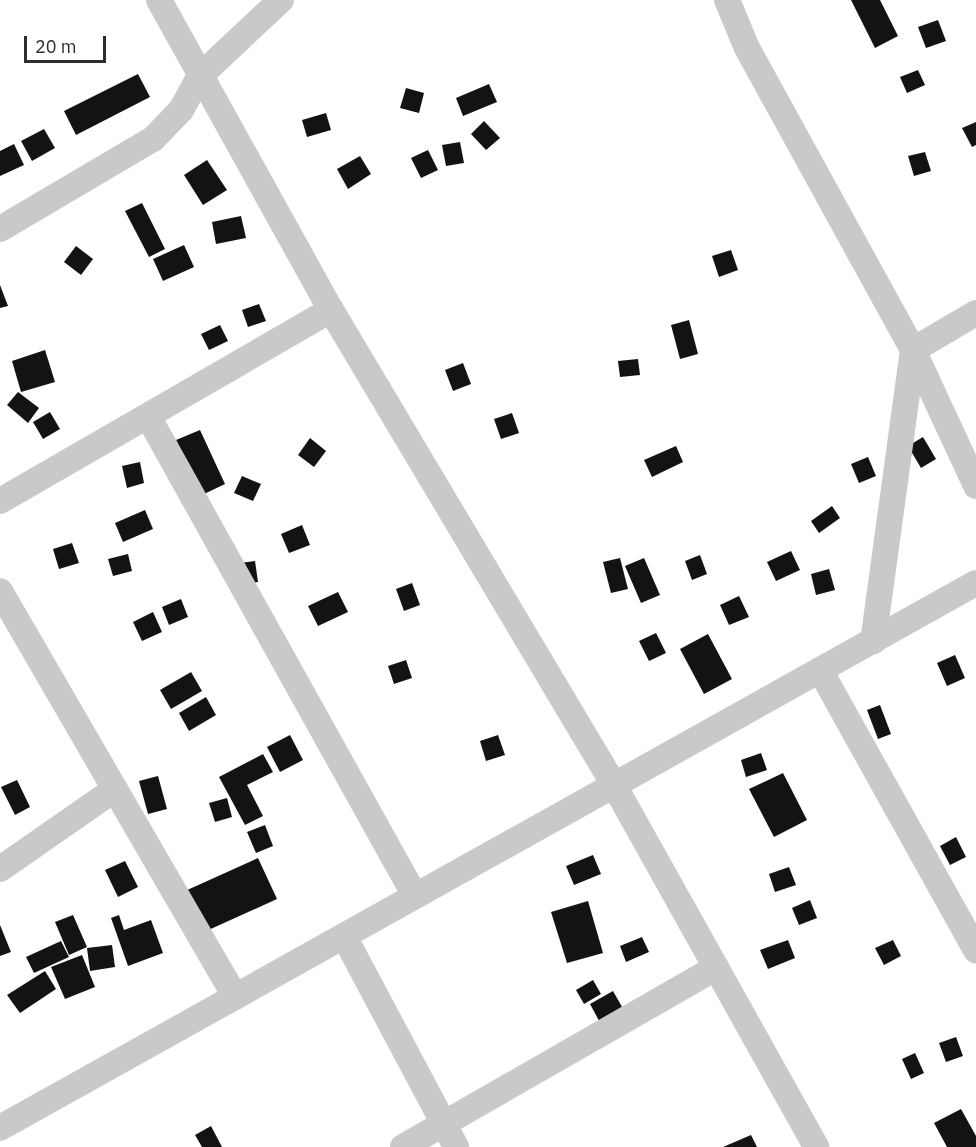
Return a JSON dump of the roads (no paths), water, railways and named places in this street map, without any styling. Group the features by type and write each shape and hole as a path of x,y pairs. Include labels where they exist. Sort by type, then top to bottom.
{"street":[{"path":"159,0 331,310 614,785 816,1147"},
{"path":"0,229 153,139 181,110 200,76 281,0"},
{"path":"727,0 747,48 912,350 976,486"},
{"path":"0,501 149,418 331,310"},
{"path":"912,350 976,313"},
{"path":"873,640 912,350"},
{"path":"149,418 415,896"},
{"path":"0,1128 976,583"},
{"path":"0,591 236,997"},
{"path":"820,670 976,950"},
{"path":"0,869 116,789"},
{"path":"344,936 456,1147"},
{"path":"403,1147 716,968"}]}
